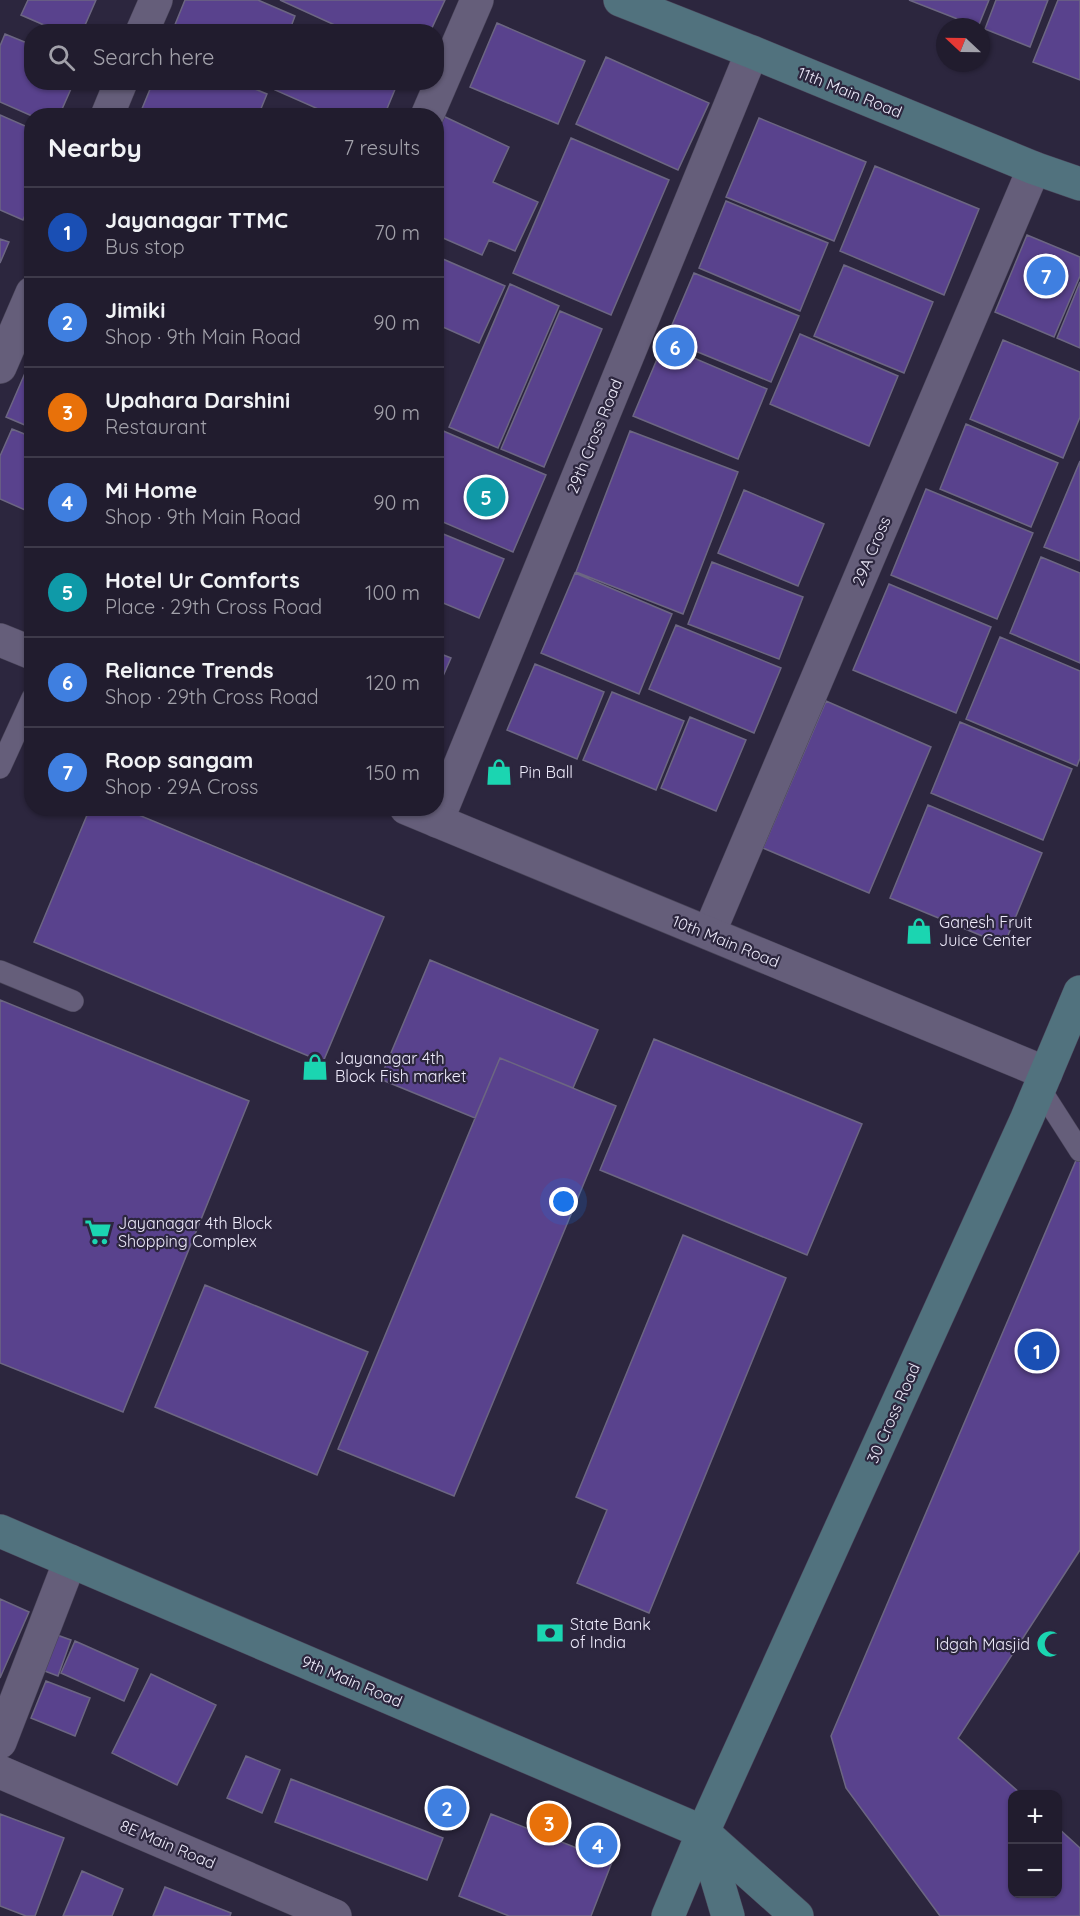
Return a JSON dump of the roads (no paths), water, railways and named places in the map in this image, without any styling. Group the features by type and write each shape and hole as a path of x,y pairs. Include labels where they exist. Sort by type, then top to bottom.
{"main road":[{"name":"11th Main Road","path":"620,0 1034,168 1080,184"},
{"name":"30 Cross Road","path":"668,1916 703,1832 1043,1080 1080,992"},
{"name":"9th Main Road","path":"0,1531 703,1832 797,1916"},
{"path":"703,1832 728,1916"}],"street":[{"path":"146,24 156,0"},
{"path":"444,77 477,0"},
{"name":"29th Cross Road","path":"444,802 752,52"},
{"path":"110,108 118,90"},
{"path":"430,108 438,90"},
{"name":"29A Cross","path":"709,933 1034,168"},
{"path":"0,367 24,312"},
{"path":"0,640 24,650"},
{"name":"10th Main Road","path":"424,816 709,933 1043,1080"},
{"name":"29th Cross Road","path":"436,821 438,816"},
{"path":"0,1742 70,1561"},
{"name":"8E Main Road","path":"0,1772 335,1916"}],"lane":[{"path":"0,768 24,716"},
{"path":"0,971 73,1001"},
{"path":"1043,1080 1080,1151"}],"place":[{"name":"Roop sangam","path":"1046,276"},
{"name":"Reliance Trends","path":"675,347"},
{"name":"Hotel Ur Comforts","path":"486,497"},
{"name":"Pin Ball","path":"499,772"},
{"name":"Ganesh Fruit Juice Center","path":"919,931"},
{"name":"Jayanagar 4th Block Fish market","path":"315,1067"},
{"name":"Jayanagar 4th Block Shopping Complex","path":"98,1232"},
{"name":"Jayanagar TTMC","path":"1037,1351"},
{"name":"State Bank of India","path":"550,1633"},
{"name":"Idgah Masjid","path":"1050,1644"},
{"name":"Jimiki","path":"447,1808"},
{"name":"Upahara Darshini","path":"549,1823"},
{"name":"Mi Home","path":"598,1845"}]}
